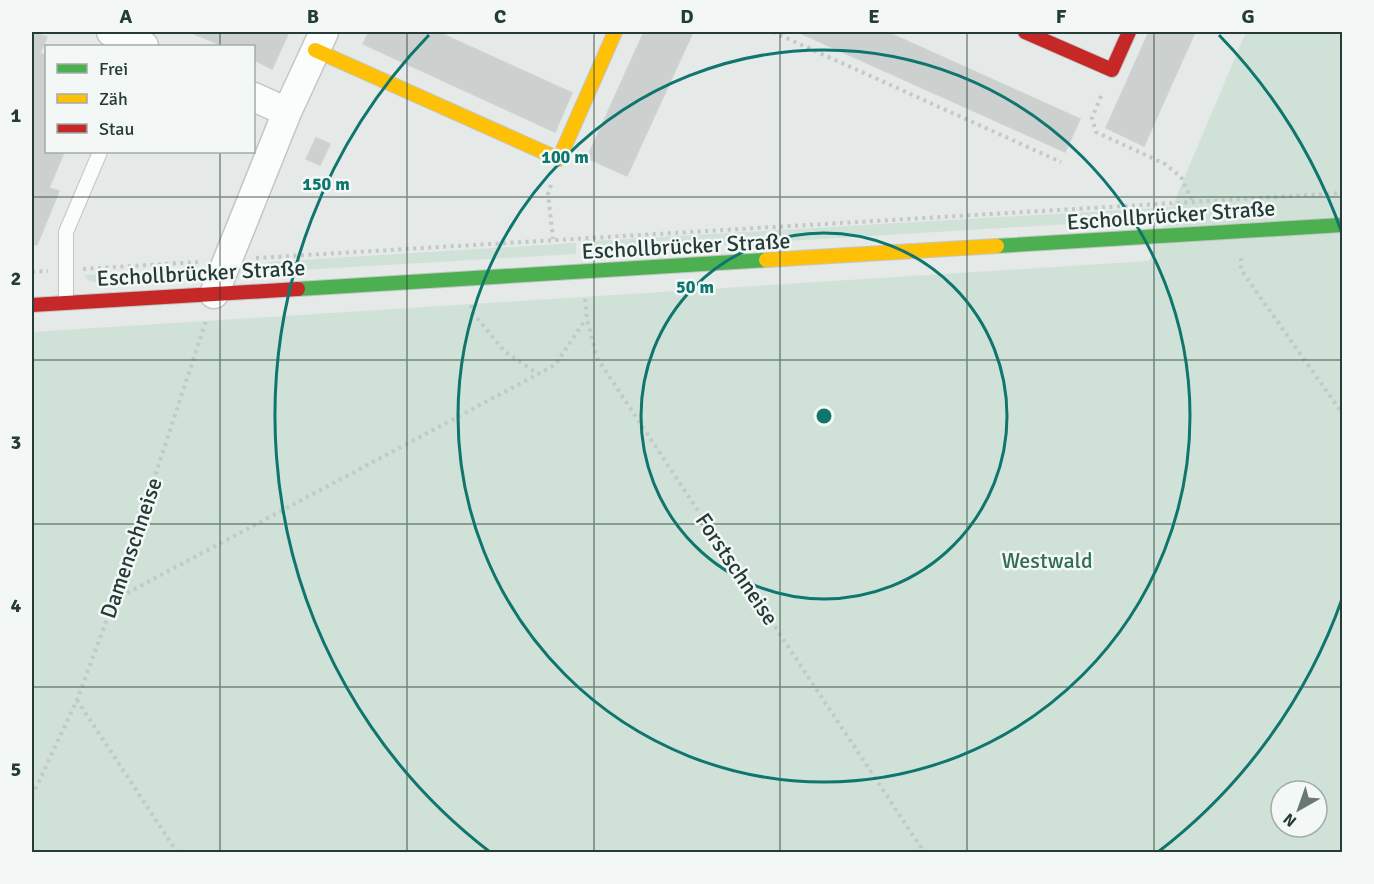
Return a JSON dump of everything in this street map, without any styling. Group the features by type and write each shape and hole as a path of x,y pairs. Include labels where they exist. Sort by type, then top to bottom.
{"main road":[{"path":"320,41 559,159 615,32"},
{"path":"1025,32 1112,70 1129,32"},
{"name":"Eschollbrücker Straße","path":"32,305 1342,225"}],"street":[{"path":"111,32 142,45"},
{"path":"214,294 287,112 320,41"},
{"path":"255,97 287,112"}],"lane":[{"path":"66,302 66,232 100,153"}],"path":[{"path":"772,32 1061,162"},
{"path":"1112,70 1092,118 1096,132 1165,164 1181,177 1193,202"},
{"path":"553,239 548,194 558,170 559,159"},
{"path":"32,272 1342,193"},
{"path":"1241,232 1241,270 1342,413"},
{"name":"Forstschneise","path":"584,273 587,319 597,358 924,852"},
{"path":"462,278 473,312 504,351 538,374"},
{"name":"Damenschneise","path":"32,796 77,700 114,600 214,294"},
{"path":"114,600 555,365 587,319"},
{"path":"77,700 177,852"}],"green space":[{"name":"Westwald","path":"1246,32 1342,32 1342,852 32,852 32,332 1149,261 1167,218 591,253 592,241 1172,207"},
{"path":"576,243 576,254 266,272 268,262"},
{"path":"181,270 182,277 97,283 88,280 84,275"}],"building":[{"path":"32,32 47,37 40,53 45,55 45,153 64,153 49,188 59,191 37,245 32,243"},
{"path":"190,32 289,32 272,69 255,60 255,45 221,45"},
{"path":"369,32 438,32 572,93 555,132 363,44"},
{"path":"644,32 693,32 627,176 587,158"},
{"path":"798,32 887,32 1080,119 1065,152"},
{"path":"1149,32 1195,32 1144,146 1106,128"},
{"path":"316,138 330,144 320,165 306,159"}],"traffic: fast":[{"path":"997,246 1342,225"},
{"path":"298,289 766,260"}],"traffic: slow":[{"path":"315,50 559,159 615,32"},
{"path":"766,260 997,246"}],"traffic: jam":[{"path":"1025,32 1112,70 1129,32"},
{"path":"32,305 298,289"}]}
